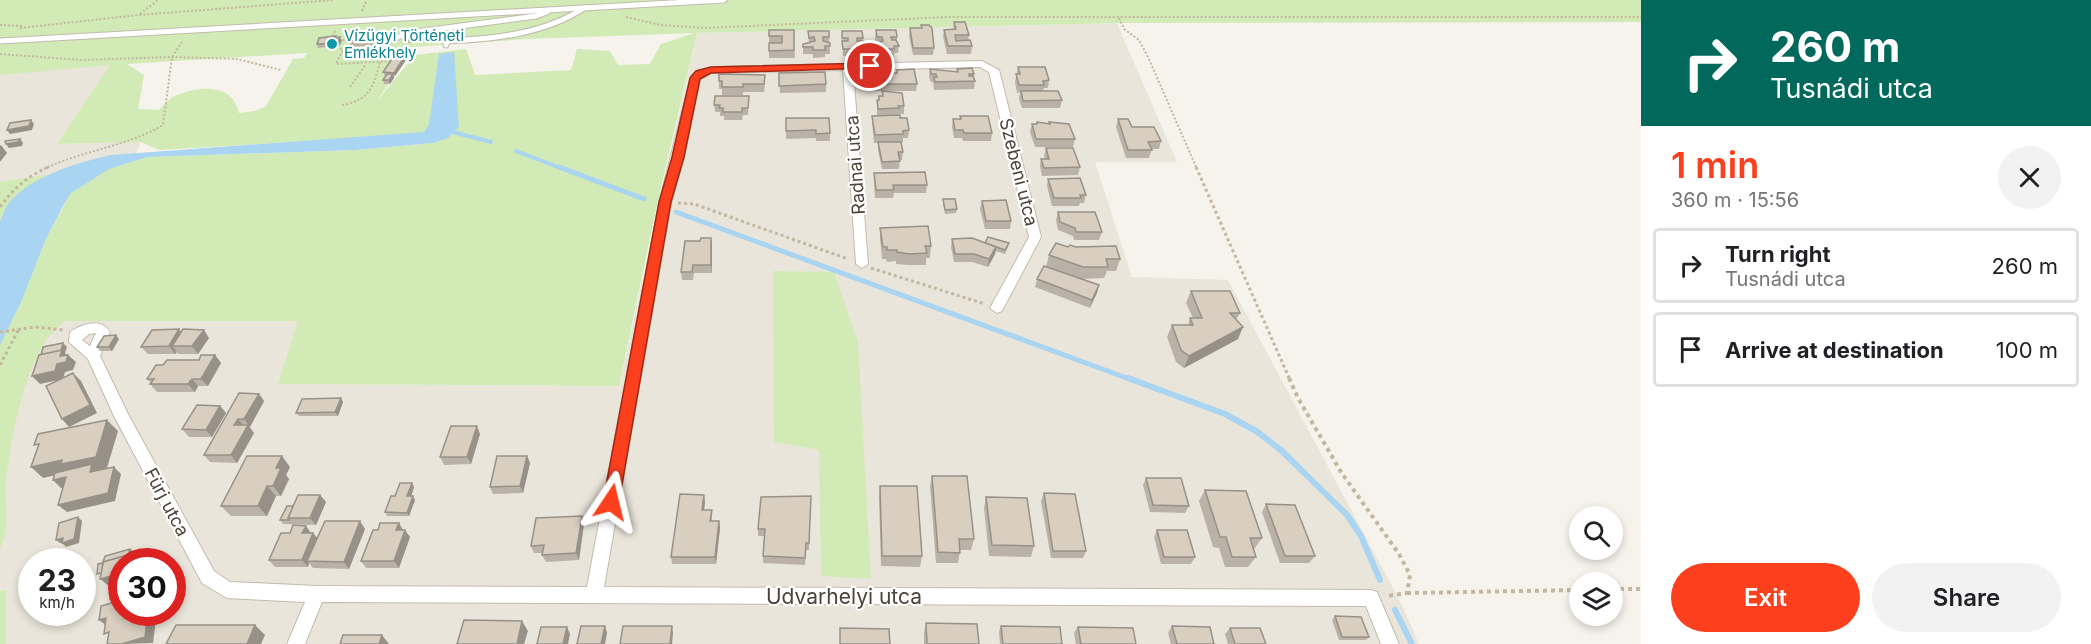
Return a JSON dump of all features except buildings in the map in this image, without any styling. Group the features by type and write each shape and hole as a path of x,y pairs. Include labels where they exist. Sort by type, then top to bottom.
{"street":[{"name":"Szebeni utca","path":"848,67 982,64 994,69 1035,237 997,308"},
{"path":"594,594 665,202 678,157 695,78 700,73 711,70 848,67"},
{"name":"Radnai utca","path":"848,67 862,264"},
{"path":"75,336 81,331 93,328 103,332 93,356"},
{"name":"Fürj utca","path":"75,336 76,342 93,356 121,416 208,577 227,590 317,594"},
{"path":"296,644 317,594"},
{"name":"Udvarhelyi utca","path":"317,594 1371,598"},
{"path":"1371,598 1390,644"}],"lane":[{"path":"0,42 724,0"},
{"path":"446,45 447,41 488,40 527,30 570,16 584,8"},
{"path":"387,44 408,33 536,16 548,10"}],"path":[{"path":"139,15 158,0"},
{"path":"0,30 139,15 333,0"},
{"path":"364,6 367,0"},
{"path":"620,16 661,25 704,28 949,17 1641,17"},
{"path":"1119,18 1124,29 1139,40 1148,57 1298,399 1341,472 1399,554 1410,576 1407,593"},
{"path":"0,25 30,26"},
{"path":"0,207 7,194 44,170 78,155 142,139 163,125 172,57 190,30"},
{"path":"334,34 333,36 340,40 352,40"},
{"path":"331,65 336,64 366,64 378,63 391,63 398,53 387,44 378,63 369,95 360,102 342,105"},
{"path":"336,64 342,49 349,47"},
{"path":"0,54 81,60 172,57 237,59 281,70"},
{"path":"350,87 366,64"},
{"path":"665,202 694,204 929,288 997,308"},
{"path":"0,332 36,327 64,330 75,336"},
{"path":"0,365 19,329"},
{"path":"1623,589 1641,589"},
{"path":"1371,598 1407,593 1569,590"}],"shaded area":[{"path":"1117,23 1177,162 1095,162 1132,277 1228,280 1401,603 1419,644 0,644 0,61 111,65 57,144 141,142 65,321 298,321 279,384 619,386 697,33"}],"green space":[{"path":"0,0 1641,0 1641,22 1117,23 697,33 658,200 619,386 278,384 298,321 64,321 46,341 24,389 8,462 6,523 0,548 0,345 22,300 45,241 71,193 109,169 147,157 355,150 433,143 429,124 424,132 410,135 159,150 141,142 57,144 110,65 0,75","holes":["694,33 661,44 650,64 618,65 610,51 577,49 571,70 475,75 466,49 415,55 377,101 413,47 527,39","307,53 304,58 293,59 266,106 255,111 239,113 230,96 214,89 196,90 174,96 159,110 138,109 144,75 127,64"]},
{"path":"47,175 8,204 0,221 0,182"},
{"path":"773,271 834,272 858,342 871,579 821,576 819,450 774,442"},
{"path":"6,590 6,644 0,644 0,591"}],"water":[{"path":"454,52 459,127 448,138 433,143 355,150 147,157 109,169 71,193 45,241 22,300 0,345 0,221 8,204 29,186 70,166 111,155 424,132 429,124 439,54"}],"waterway":[{"path":"453,132 491,142"},
{"path":"516,151 563,169"},
{"path":"559,167 644,199"},
{"path":"676,212 1132,380"},
{"path":"1128,378 1225,414 1256,431 1282,451 1347,515 1361,536 1380,580"},
{"path":"1395,610 1412,644"}],"place":[{"name":"Vízügyi Történeti Emlékhely","path":"332,44"}],"route":[{"path":"611,502 665,202 678,157 695,78 700,73 711,70 870,66"}]}
